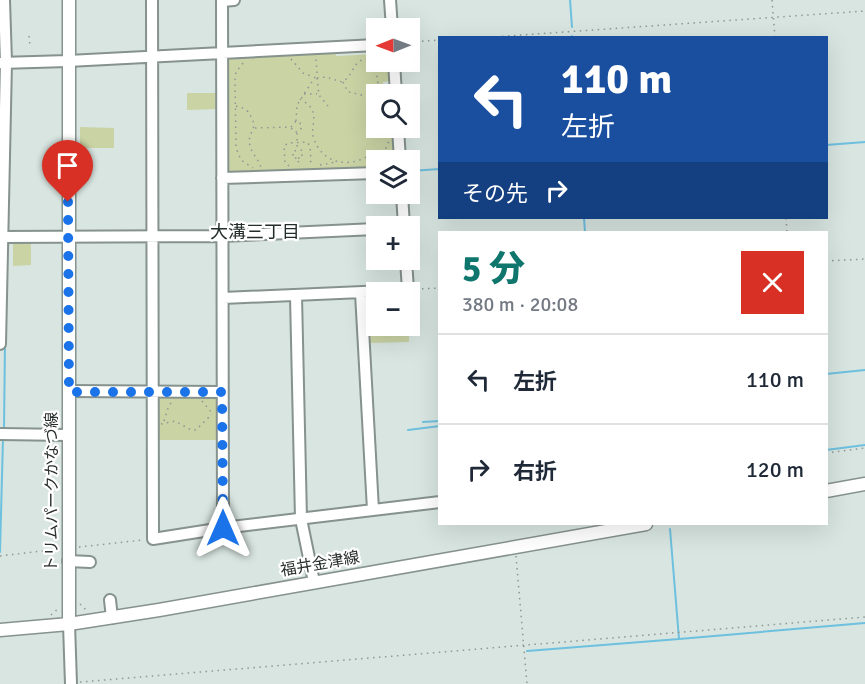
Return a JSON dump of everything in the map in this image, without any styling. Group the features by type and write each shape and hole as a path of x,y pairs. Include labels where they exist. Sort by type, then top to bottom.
{"main road":[{"name":"トリムパークかなづ線","path":"69,0 68,435 74,458 74,530 68,554 69,624"},
{"path":"828,491 865,484"},
{"name":"福井金津線","path":"0,630 112,618 640,525"}],"street":[{"path":"0,344 2,12 4,0"},
{"path":"152,0 153,539 223,528 438,502"},
{"path":"223,528 219,509 223,298 222,0 234,0"},
{"path":"390,0 391,18"},
{"path":"3,63 366,45"},
{"path":"222,178 366,173"},
{"path":"1,237 222,236 366,229"},
{"path":"361,292 373,510"},
{"path":"223,298 366,292"},
{"path":"296,296 301,519 314,582"},
{"path":"69,392 222,392"},
{"path":"0,434 68,435"},
{"path":"68,554 90,562"},
{"path":"110,600 112,618"},
{"path":"69,624 71,684"}],"path":[{"path":"772,0 775,36"},
{"path":"505,36 865,11"},
{"path":"29,36 30,45"},
{"path":"420,41 438,40"},
{"path":"315,48 319,95 328,106"},
{"path":"289,58 303,73 342,82 349,78 361,59 374,60 380,84"},
{"path":"235,106 246,109 253,117 254,128 250,137 250,145 259,159 261,169 250,166 238,155 236,148 235,106 236,72 246,61"},
{"path":"291,127 296,121 300,99 313,77"},
{"path":"342,82 348,92 366,97"},
{"path":"303,94 319,95"},
{"path":"300,99 313,111 313,132 316,143 328,158 336,162"},
{"path":"296,121 302,127 297,132 297,151"},
{"path":"254,128 291,127 297,132"},
{"path":"317,166 362,160 375,151 381,152 387,147 391,138"},
{"path":"289,168 285,163 284,146 297,142 307,142 310,146 311,162 308,167 312,167"},
{"path":"284,154 293,154 293,151 302,150 302,154"},
{"path":"293,154 293,158 302,158 302,154"},
{"path":"302,154 310,154"},
{"path":"298,158 298,171"},
{"path":"828,261 865,260"},
{"path":"420,289 438,288"},
{"path":"164,422 168,408 176,399 176,392"},
{"path":"152,426 175,421 191,430 196,430 211,414 222,414"},
{"path":"828,453 865,448"},
{"path":"0,556 68,554 153,539"},
{"path":"515,547 527,684"},
{"path":"78,603 86,611 92,610"},
{"path":"48,617 59,608"},
{"path":"71,684 865,617"}],"green space":[{"path":"335,49 336,56 366,54 366,72 392,72 392,81 383,82 383,84 366,84 366,138 396,138 397,150 366,150 366,169 228,173 228,58 232,55"},
{"path":"187,93 217,93 217,109 187,110"},
{"path":"80,127 114,128 114,148 80,148"},
{"path":"31,241 31,265 13,266 13,242"},
{"path":"370,336 409,336 409,342 370,343"},
{"path":"155,395 216,395 216,440 155,440"}],"waterway":[{"path":"570,0 572,27"},
{"path":"828,145 865,142"},
{"path":"420,170 438,169"},
{"path":"584,219 585,231"},
{"path":"4,429 5,342"},
{"path":"828,374 865,370"},
{"path":"423,422 438,421"},
{"path":"408,430 438,426"},
{"path":"0,552 3,438"},
{"path":"828,450 865,445"},
{"path":"670,529 679,639 865,623"},
{"path":"527,651 679,639"}],"district":[{"name":"大溝三丁目","path":"255,232"}],"route":[{"path":"68,202 69,392 222,392 223,528"}]}
